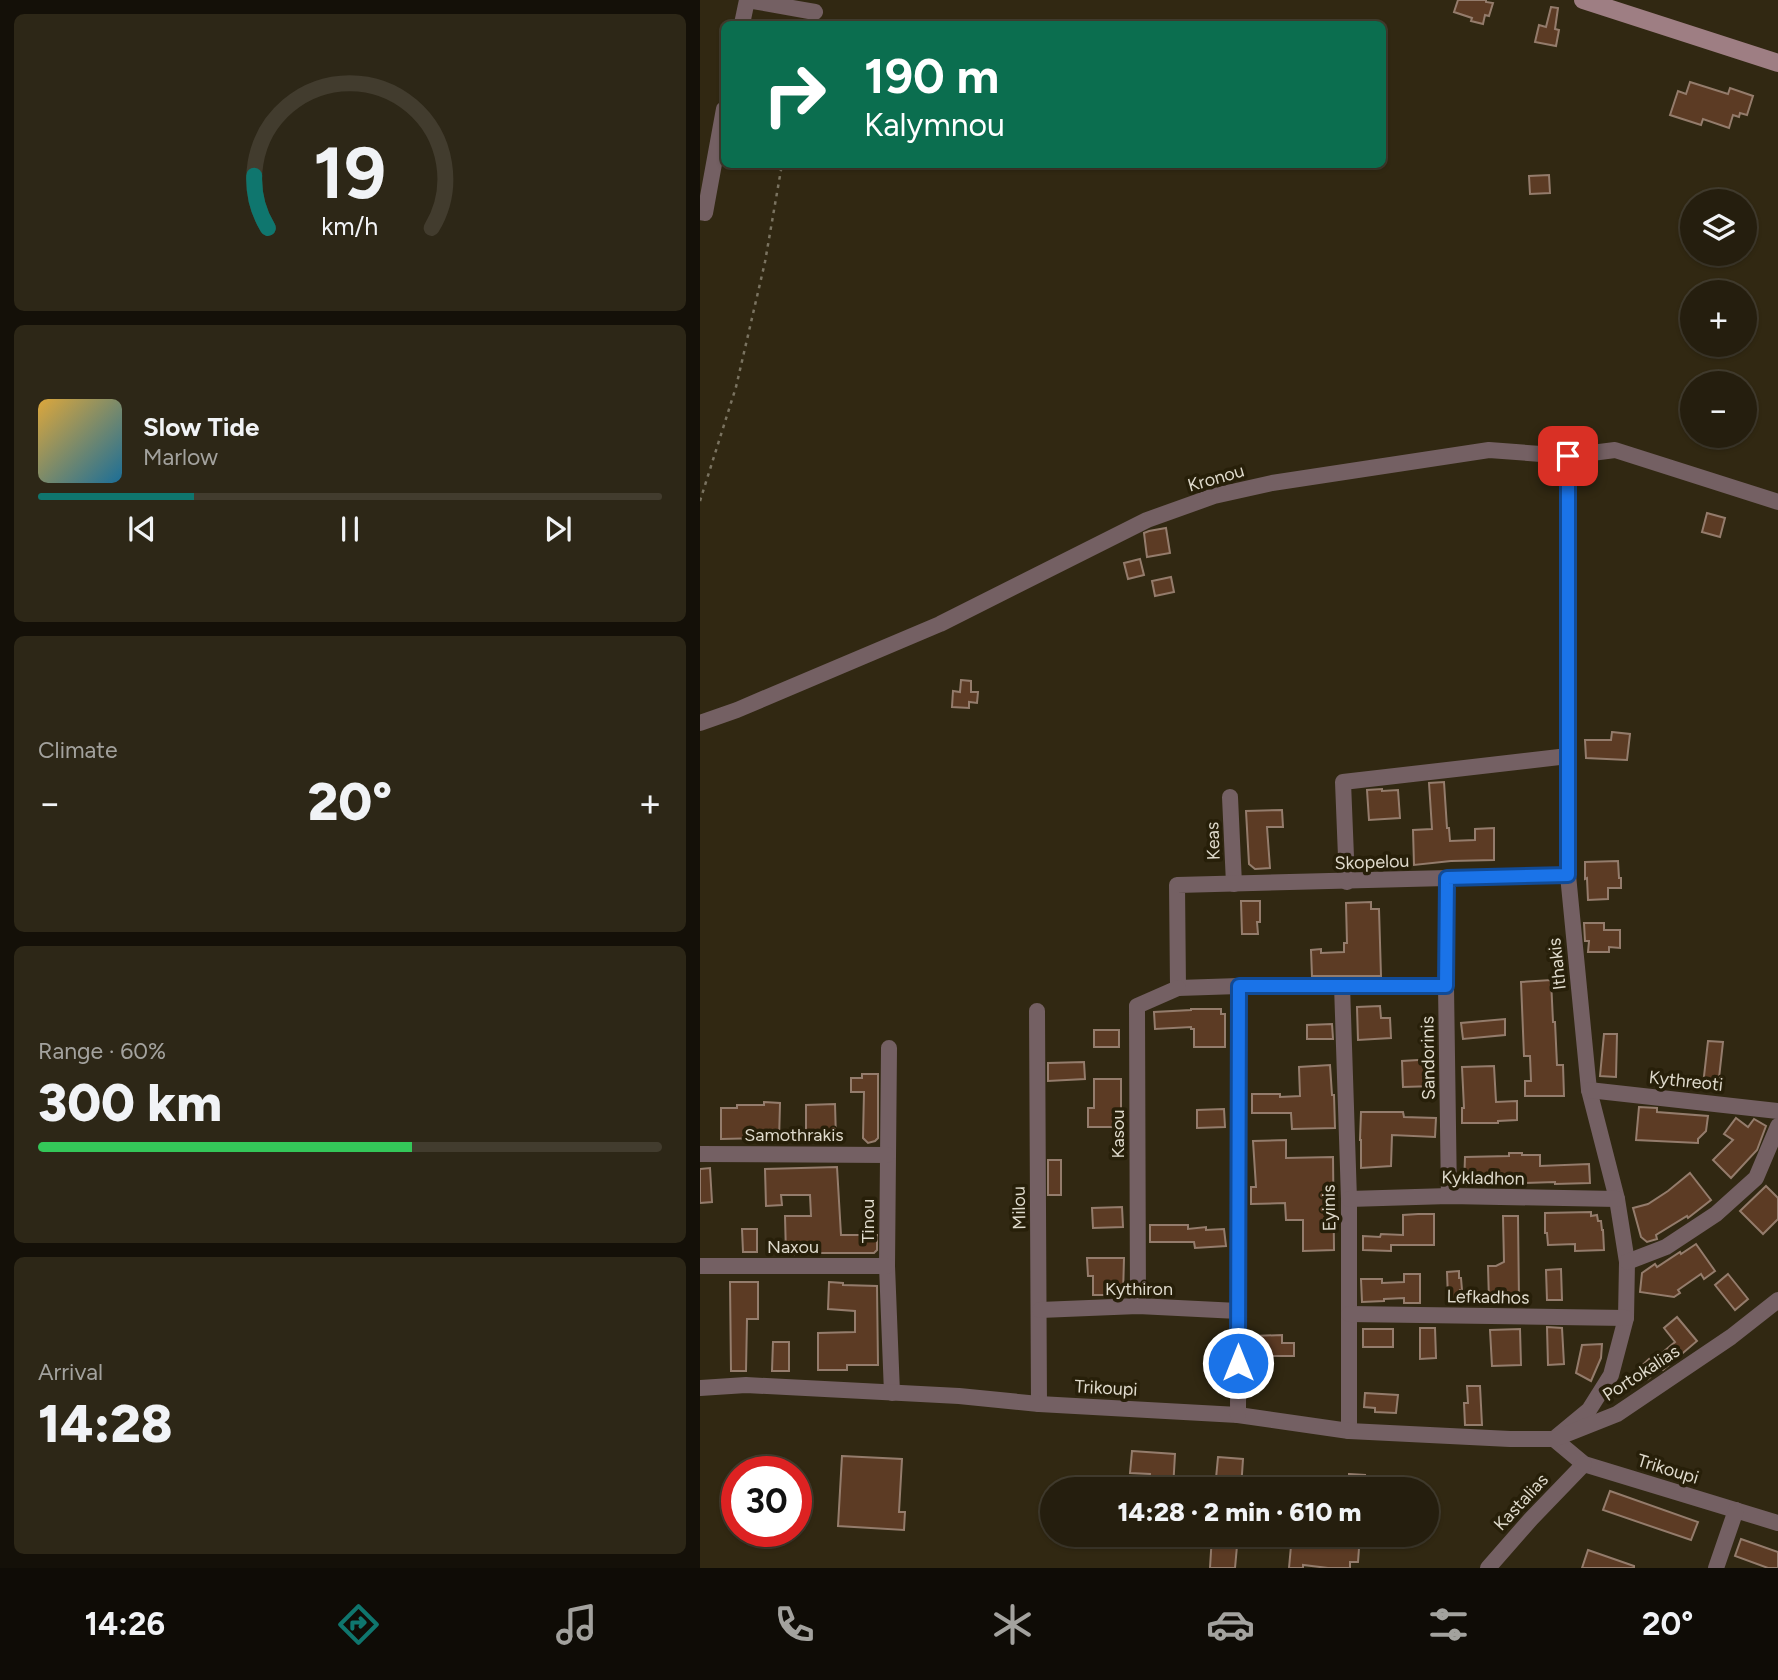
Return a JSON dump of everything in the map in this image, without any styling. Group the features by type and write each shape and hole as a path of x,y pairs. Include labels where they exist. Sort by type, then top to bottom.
{"main road":[{"path":"1584,0 1778,63"}],"street":[{"path":"743,21 747,0 815,12"},
{"path":"700,212 705,213 721,132"},
{"name":"Kronou","path":"700,723 940,624 1147,520 1214,496 1272,483 1489,450 1568,456 1615,450 1778,502"},
{"name":"Ithakis","path":"1554,1439 1589,1410 1611,1375 1626,1318 1627,1262 1617,1199 1590,1090 1568,875 1568,456"},
{"path":"1347,882 1343,782 1568,756"},
{"name":"Keas","path":"1230,797 1234,884"},
{"name":"Skopelou","path":"1178,988 1177,885 1568,875"},
{"name":"Sandorinis","path":"1447,878 1449,1196"},
{"name":"Eyinis","path":"1342,985 1349,1199 1349,1431"},
{"path":"1238,1415 1239,986"},
{"path":"1178,988 1446,986"},
{"name":"Kasou","path":"1138,1306 1137,1006 1178,988"},
{"name":"Milou","path":"1037,1011 1040,1404"},
{"name":"Tinou","path":"888,1048 887,1266 892,1393"},
{"name":"Kythreoti","path":"1590,1090 1778,1111"},
{"path":"1627,1262 1666,1247 1716,1214 1756,1178 1778,1126"},
{"name":"Samothrakis","path":"700,1154 887,1155"},
{"name":"Kykladhon","path":"1349,1199 1449,1196 1617,1199"},
{"name":"Naxou","path":"700,1266 887,1266"},
{"name":"Portokalias","path":"1510,1439 1554,1439 1617,1414 1731,1337 1778,1300"},
{"name":"Kythiron","path":"1040,1310 1138,1306 1238,1311"},
{"name":"Lefkadhos","path":"1349,1314 1626,1318"},
{"name":"Trikoupi","path":"700,1388 746,1385 892,1393 1238,1415 1349,1431 1510,1439"},
{"name":"Trikoupi","path":"1554,1439 1584,1464 1778,1523"},
{"name":"Kastalias","path":"1488,1568 1531,1518 1584,1464"},
{"path":"1716,1568 1736,1510"}],"path":[{"path":"700,501 736,387 765,262 781,168"}],"building":[{"path":"1458,0 1486,0 1493,3 1483,24 1454,12"},
{"path":"1551,7 1558,8 1555,29 1559,30 1556,46 1535,42 1539,25 1546,27"},
{"path":"1690,82 1728,94 1730,88 1753,96 1747,115 1733,115 1729,128 1703,119 1701,125 1670,115 1678,91 1686,94"},
{"path":"1549,175 1550,193 1530,194 1529,176"},
{"path":"1707,513 1725,518 1720,537 1702,532"},
{"path":"1166,528 1170,553 1147,557 1144,533"},
{"path":"1140,559 1144,575 1128,579 1124,563"},
{"path":"1171,577 1174,592 1155,596 1152,581"},
{"path":"961,680 971,681 971,692 978,692 977,703 969,702 969,708 952,707 953,691 960,692"},
{"path":"1612,732 1630,734 1627,760 1586,758 1585,740 1611,740"},
{"path":"1444,782 1450,841 1475,840 1475,829 1494,828 1494,860 1414,865 1413,830 1432,829 1429,783"},
{"path":"1367,790 1398,790 1400,818 1369,820"},
{"path":"1282,810 1283,827 1267,827 1270,868 1255,869 1249,864 1246,811"},
{"path":"1618,861 1621,888 1608,888 1608,899 1588,900 1585,862"},
{"path":"1241,901 1260,901 1258,934 1242,934"},
{"path":"1371,902 1371,909 1379,909 1381,976 1312,976 1311,950 1321,949 1321,953 1344,952 1344,943 1347,943 1346,903"},
{"path":"1584,923 1604,923 1604,930 1620,930 1620,948 1609,947 1609,952 1588,952 1589,941 1585,941"},
{"path":"1551,980 1557,1065 1563,1065 1564,1096 1525,1096 1525,1081 1531,1081 1530,1056 1524,1056 1521,982"},
{"path":"1380,1006 1381,1018 1390,1018 1391,1038 1358,1040 1357,1007"},
{"path":"1221,1009 1221,1014 1225,1014 1225,1047 1194,1047 1194,1029 1191,1027 1155,1029 1154,1012"},
{"path":"1505,1019 1505,1035 1463,1039 1461,1023"},
{"path":"1332,1024 1333,1039 1307,1039 1307,1025"},
{"path":"1094,1030 1119,1030 1119,1047 1094,1047"},
{"path":"1604,1034 1617,1034 1616,1077 1600,1076"},
{"path":"1708,1041 1723,1042 1718,1087 1703,1085"},
{"path":"1435,1059 1435,1086 1403,1087 1402,1061"},
{"path":"1084,1062 1085,1079 1048,1081 1048,1063"},
{"path":"1330,1065 1335,1128 1292,1129 1291,1113 1252,1113 1252,1094 1300,1096 1299,1067"},
{"path":"1494,1066 1496,1102 1517,1101 1517,1120 1462,1123 1462,1067"},
{"path":"862,1074 878,1074 878,1138 868,1143 863,1138 864,1092 851,1092 851,1078 862,1078"},
{"path":"1094,1079 1121,1079 1121,1127 1088,1127 1088,1108 1094,1108"},
{"path":"764,1102 780,1103 779,1141 763,1141 763,1138 721,1139 721,1108 764,1105"},
{"path":"835,1104 836,1139 806,1137 806,1105"},
{"path":"1639,1107 1657,1108 1657,1112 1708,1116 1706,1131 1698,1139 1698,1143 1636,1140"},
{"path":"1224,1109 1225,1127 1197,1128 1197,1110"},
{"path":"1361,1112 1403,1112 1404,1117 1436,1118 1435,1137 1392,1135 1391,1166 1361,1168"},
{"path":"1736,1118 1748,1127 1754,1119 1766,1126 1757,1150 1731,1178 1713,1160 1733,1140 1724,1134"},
{"path":"1286,1140 1286,1158 1333,1157 1334,1250 1303,1251 1303,1220 1286,1220 1285,1203 1251,1204 1251,1187 1256,1187 1253,1141"},
{"path":"1509,1153 1540,1155 1540,1166 1589,1164 1590,1183 1464,1186 1465,1157 1509,1156"},
{"path":"1048,1160 1061,1160 1061,1195 1048,1195"},
{"path":"837,1167 841,1235 877,1235 877,1250 874,1253 786,1255 785,1216 811,1216 810,1195 781,1195 782,1205 766,1206 765,1169"},
{"path":"710,1168 712,1202 700,1203 700,1169"},
{"path":"1690,1173 1711,1200 1688,1218 1687,1216 1656,1235 1657,1239 1647,1242 1641,1237 1633,1208 1648,1204"},
{"path":"1766,1186 1778,1198 1778,1219 1763,1234 1740,1211"},
{"path":"1122,1207 1123,1227 1093,1228 1092,1208"},
{"path":"1591,1212 1591,1216 1597,1215 1598,1221 1601,1221 1604,1250 1575,1251 1575,1244 1548,1245 1545,1213"},
{"path":"1434,1214 1434,1245 1391,1245 1391,1251 1363,1250 1363,1236 1403,1235 1403,1215"},
{"path":"1503,1216 1518,1216 1519,1300 1489,1301 1488,1266 1504,1262"},
{"path":"1150,1225 1224,1229 1226,1246 1195,1248 1194,1242 1150,1242"},
{"path":"742,1229 757,1229 757,1252 743,1252"},
{"path":"1696,1244 1715,1271 1704,1279 1701,1274 1678,1290 1680,1293 1674,1297 1640,1292 1642,1273"},
{"path":"1087,1258 1124,1258 1123,1295 1093,1295 1093,1276 1088,1276"},
{"path":"1561,1269 1562,1300 1547,1300 1546,1270"},
{"path":"1459,1271 1462,1290 1460,1297 1448,1298 1447,1272"},
{"path":"1404,1274 1420,1274 1420,1303 1404,1303 1404,1298 1362,1302 1361,1279 1382,1279 1382,1283 1404,1282"},
{"path":"1728,1274 1748,1299 1735,1310 1715,1285"},
{"path":"730,1282 758,1282 758,1319 747,1319 746,1371 731,1371"},
{"path":"829,1282 877,1286 878,1365 847,1365 847,1370 818,1370 818,1333 855,1332 855,1311 828,1309"},
{"path":"1677,1317 1697,1341 1648,1379 1639,1368 1649,1359 1651,1362 1675,1342 1664,1328"},
{"path":"1547,1327 1562,1328 1564,1364 1548,1365"},
{"path":"1420,1328 1435,1328 1436,1358 1420,1359"},
{"path":"1363,1329 1393,1329 1393,1347 1363,1347"},
{"path":"1520,1329 1521,1365 1492,1366 1490,1330"},
{"path":"1282,1335 1282,1343 1294,1343 1294,1356 1253,1359 1253,1336"},
{"path":"773,1342 789,1342 789,1371 772,1371"},
{"path":"1602,1344 1601,1358 1591,1381 1576,1373 1582,1345"},
{"path":"1467,1386 1480,1386 1482,1425 1465,1425 1464,1403 1468,1403"},
{"path":"1365,1393 1398,1395 1396,1413 1375,1412 1375,1408 1364,1407"},
{"path":"1132,1451 1175,1454 1174,1477 1150,1477 1150,1474 1130,1473"},
{"path":"842,1456 902,1459 899,1512 905,1512 904,1530 838,1526"},
{"path":"1218,1457 1243,1459 1242,1477 1216,1477"},
{"path":"1349,1474 1365,1475 1365,1477 1349,1477"},
{"path":"1610,1491 1698,1522 1691,1540 1603,1510"},
{"path":"1741,1539 1778,1552 1778,1568 1768,1568 1735,1556"},
{"path":"1211,1547 1237,1547 1235,1568 1210,1568"},
{"path":"1291,1547 1359,1547 1358,1562 1350,1562 1350,1568 1303,1565 1303,1568 1289,1568"},
{"path":"1588,1550 1634,1566 1634,1568 1582,1568"}],"route":[{"path":"1238,1363 1239,986 1446,986 1447,878 1568,875 1568,456"}]}
